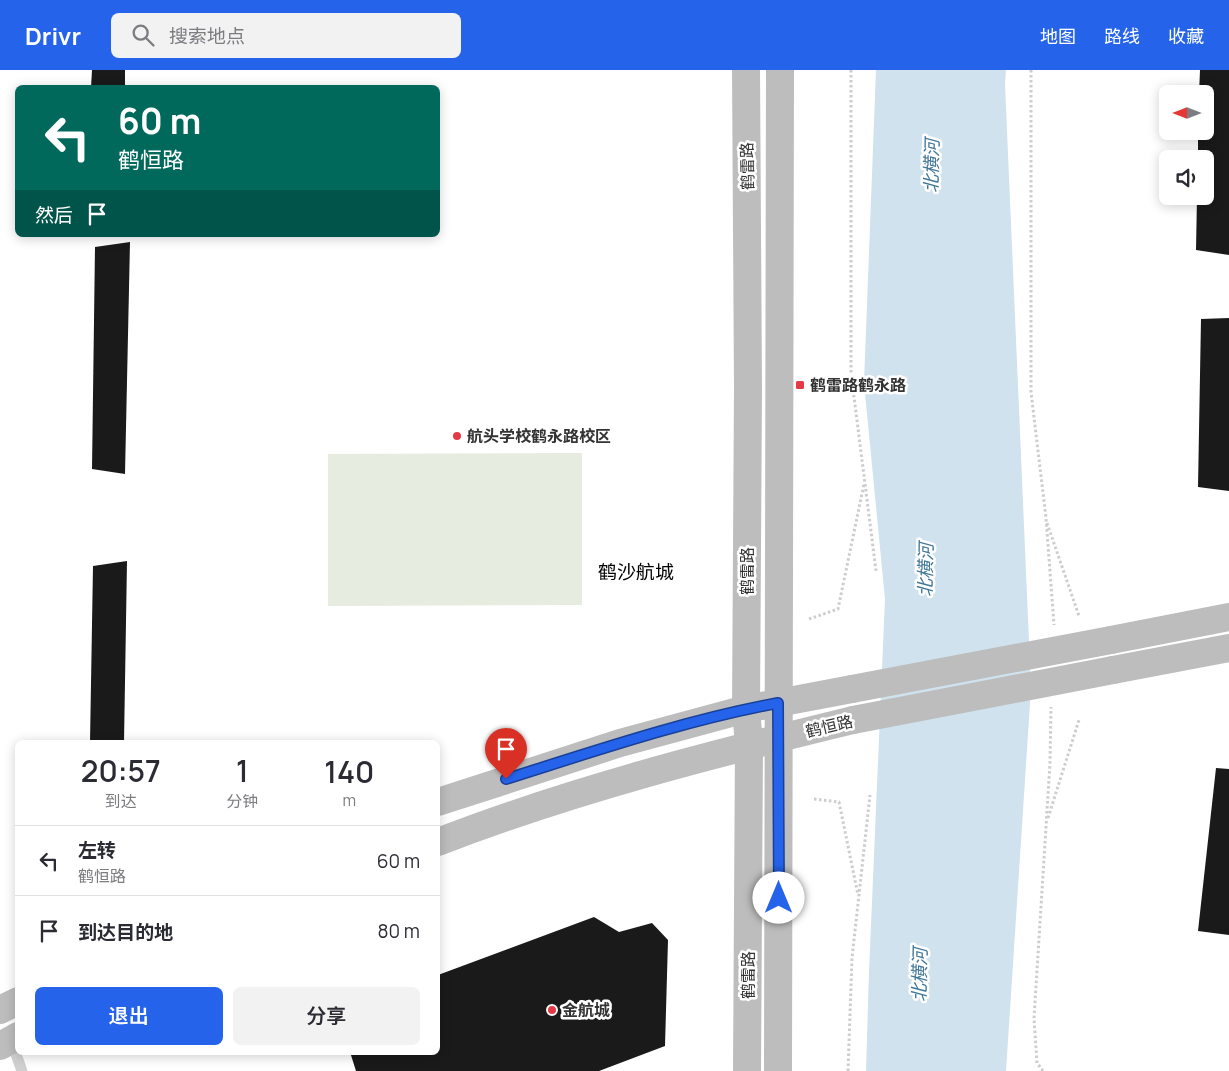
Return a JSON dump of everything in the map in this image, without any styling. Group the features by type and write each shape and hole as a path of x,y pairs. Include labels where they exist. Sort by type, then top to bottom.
{"street":[{"name":"鹤雷路","path":"746,70 748,388 746,709 749,745 748,1071"},
{"name":"鹤雷路","path":"778,1071 780,70"},
{"name":"鹤恒路","path":"440,801 620,744 746,709 1229,617"},
{"name":"鹤恒路","path":"440,841 467,830 641,774 749,745 853,720 1229,648"},
{"path":"0,1010 15,1002"}],"lane":[{"path":"9,1041 15,1055"},
{"path":"15,1055 22,1071"}],"path":[{"path":"851,70 851,373 876,571"},
{"path":"1031,70 1031,392 1046,518 1054,625"},
{"path":"809,620 838,609 865,481"},
{"path":"1046,518 1079,616"},
{"path":"1043,1071 1037,1063 1034,1018 1052,704"},
{"path":"1046,823 1079,720"},
{"path":"848,1071 852,958 870,796"},
{"path":"814,799 839,802 858,899"}],"shaded area":[{"path":"582,453 582,605 328,606 328,454"}],"water":[{"name":"北横河","path":"876,70 1006,70 1005,84 1031,688 1006,1071 866,1071 885,599 864,383"}],"building":[{"path":"92,70 125,70 125,85 91,85"},
{"path":"1200,70 1229,70 1229,255 1196,250 1197,205 1214,205 1214,150 1198,150 1198,140 1214,140 1214,85 1199,85"},
{"path":"130,242 125,474 92,469 95,247"},
{"path":"1229,318 1229,491 1198,487 1201,319"},
{"path":"127,561 124,740 90,740 93,566"},
{"path":"1216,768 1229,769 1229,935 1198,931"},
{"name":"金航城","path":"594,917 619,932 652,923 668,940 665,1046 599,1071 356,1071 351,1055 440,1055 440,974"}],"place":[{"name":"鹤雷路鹤永路","path":"800,385"},
{"name":"航头学校鹤永路校区","path":"457,436"},
{"name":"金航城","path":"552,1010"}],"district":[{"name":"鹤沙航城","path":"636,572"}],"route":[{"path":"506,779 620,744 746,709 778,703 779,898"}]}
